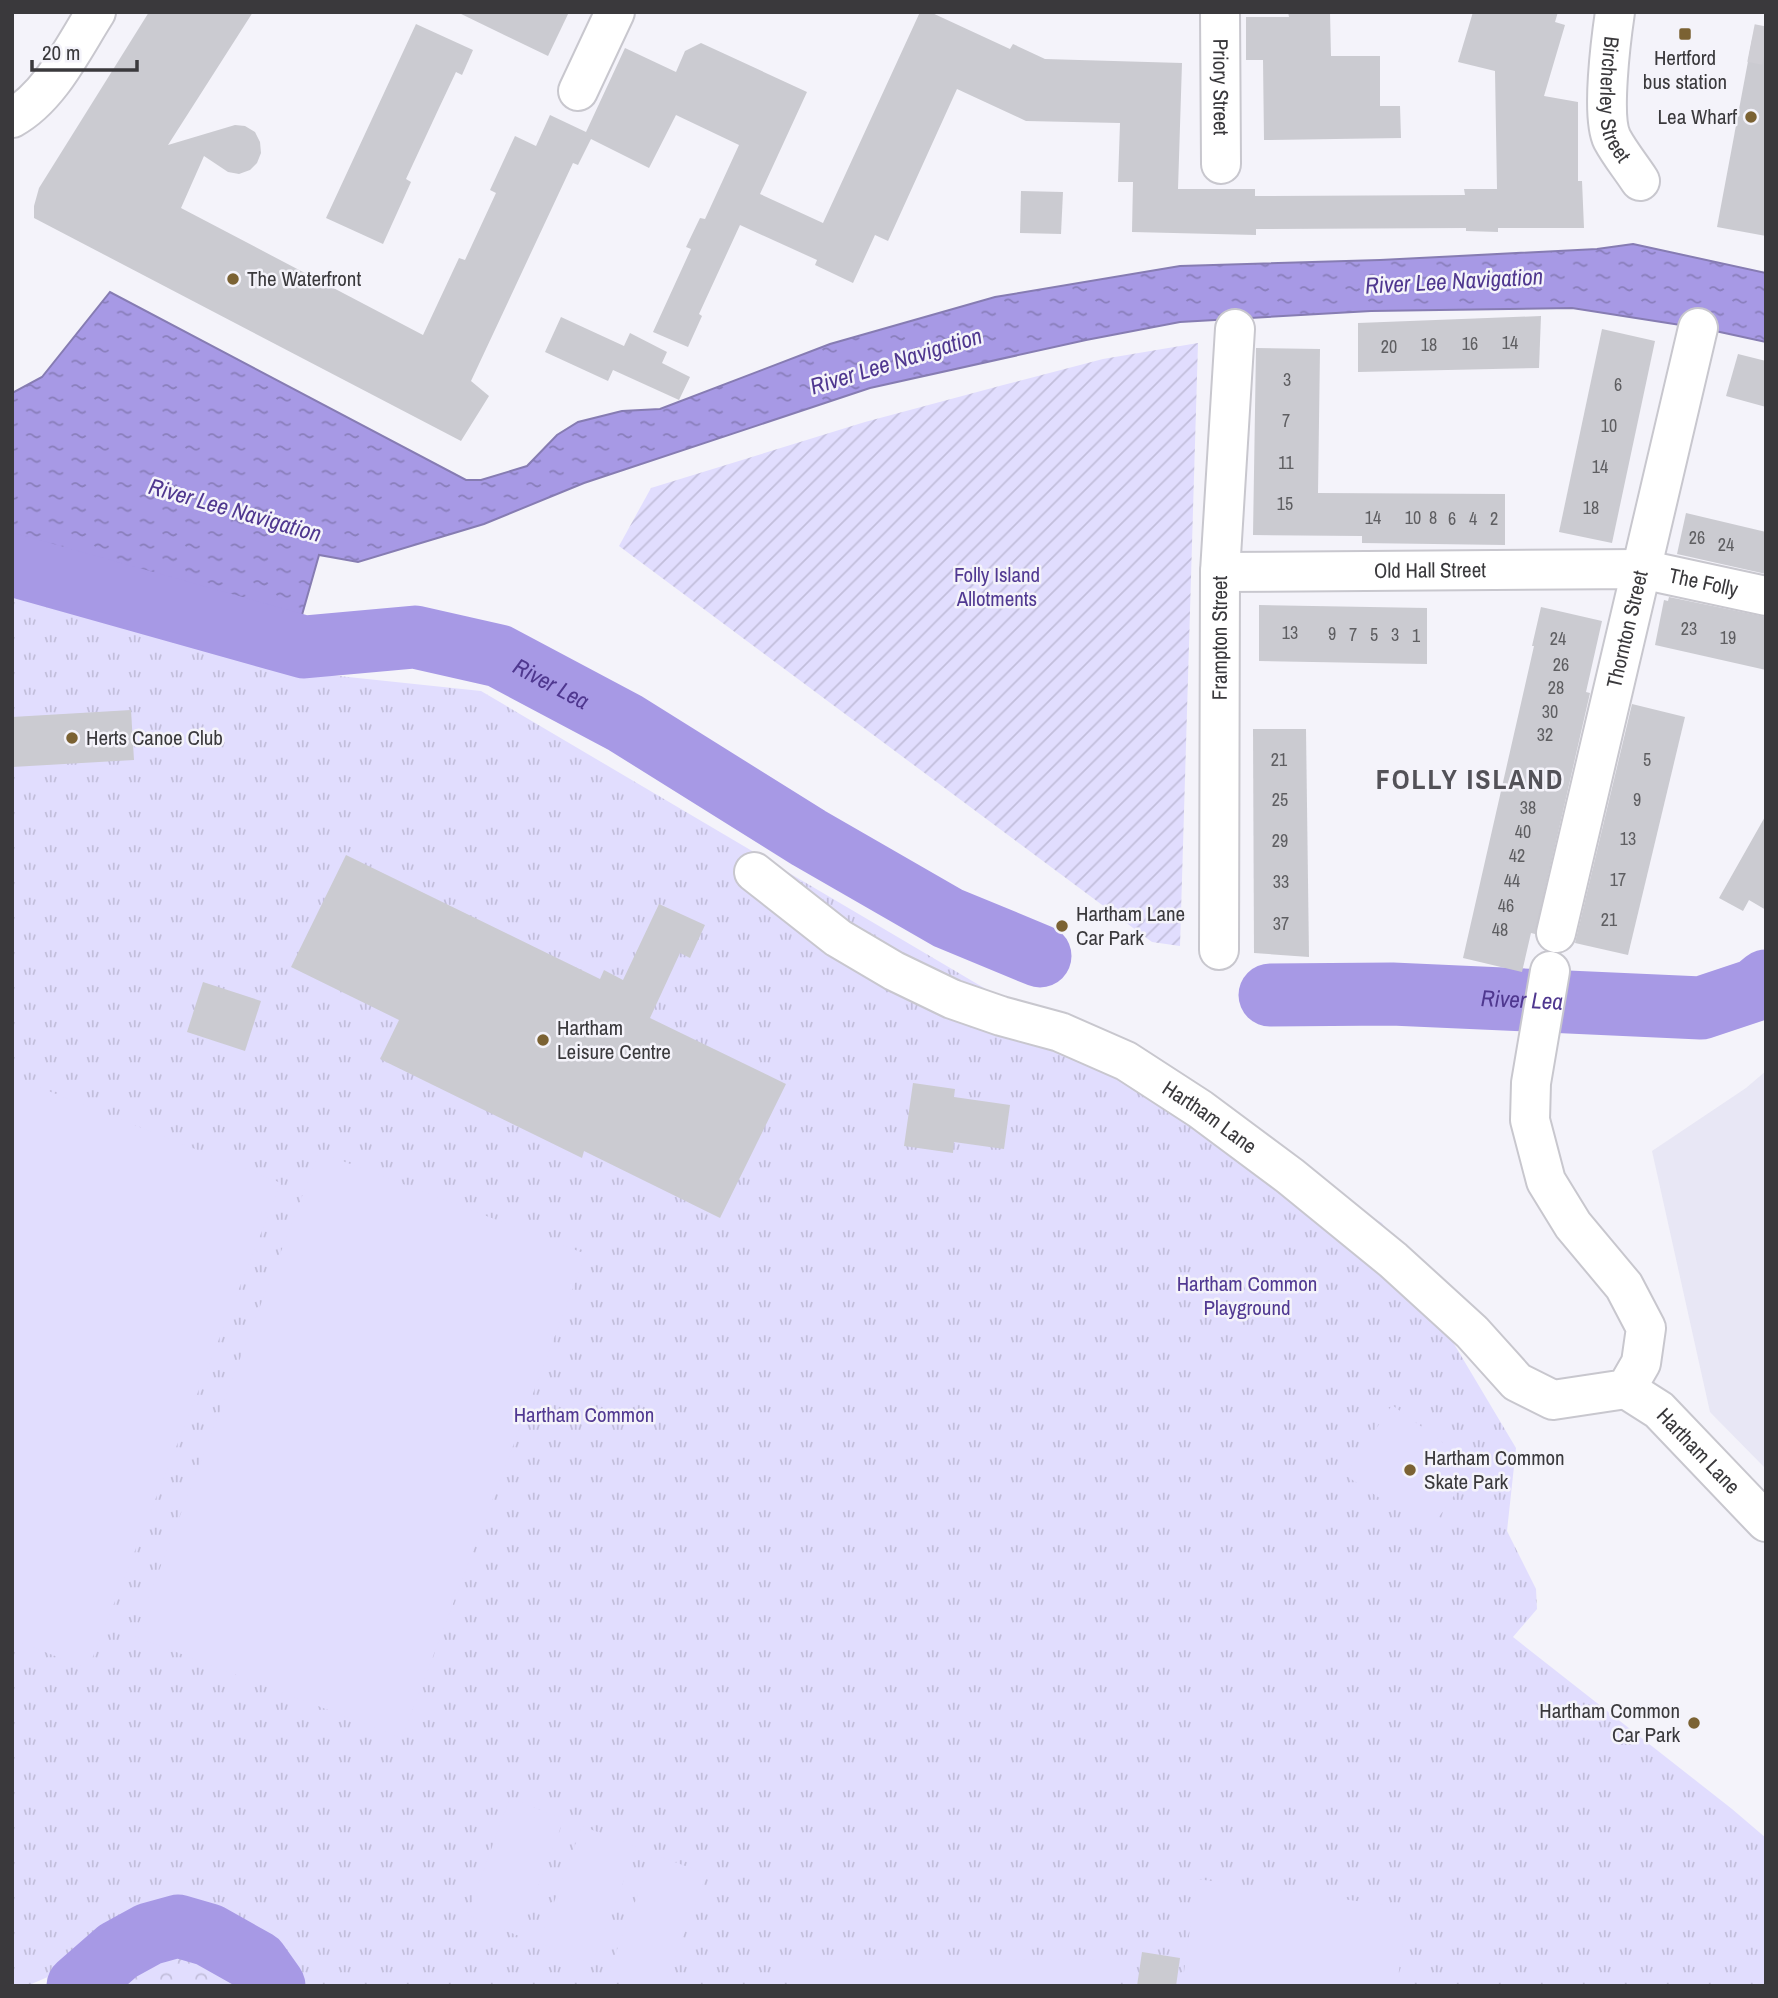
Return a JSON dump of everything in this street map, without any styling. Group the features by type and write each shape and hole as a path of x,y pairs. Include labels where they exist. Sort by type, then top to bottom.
{"street":[{"path":"12,118 25,111 48,85 96,12"},
{"path":"578,91 615,12"},
{"name":"Priory Street","path":"1220,12 1221,164"},
{"name":"Bircherley Street","path":"1615,12 1608,82 1611,137 1640,181"},
{"name":"Thornton Street","path":"1556,933 1698,327"},
{"name":"Frampton Street","path":"1219,950 1220,572 1235,329"},
{"name":"Old Hall Street","path":"1220,572 1641,569"},
{"name":"The Folly","path":"1641,569 1766,596"},
{"name":"Hartham Lane","path":"754,872 838,937 894,971 953,999 1060,1032 1126,1061 1200,1109 1290,1176 1393,1260 1472,1332 1517,1382 1553,1400 1626,1389 1659,1410 1766,1522"},
{"path":"1550,971 1531,1083 1530,1120 1546,1181 1573,1225 1624,1286 1646,1328 1641,1363 1626,1389"}],"shaded area":[{"path":"1766,1071 1766,1469 1710,1412 1652,1151 1746,1088"}],"green space":[{"name":"Folly Island Allotments","path":"1198,343 1180,946 1152,942 619,546 651,488 865,422 1007,384 1103,359"},
{"name":"Hartham Common","path":"12,590 272,669 481,691 1382,1223 1516,1448 1507,1531 1536,1589 1537,1609 1513,1637 1766,1838 1766,1986 299,1986 273,1952 237,1925 228,1912 199,1904 157,1900 114,1922 66,1969 27,1986 12,1986"},
{"path":"13,1077 281,1183 88,1669 12,1639"},
{"path":"319,1152 586,1254 402,1738 134,1636"},
{"name":"Hartham Common Skate Park","path":"1392,1405 1475,1466 1429,1531 1345,1475"},
{"path":"510,1798 564,1819 519,1936 467,1915"},
{"path":"582,1826 637,1847 592,1964 539,1943"},
{"path":"653,1854 707,1874 664,1986 647,1986 609,1971"},
{"path":"1197,1879 1407,1908 1397,1986 1182,1986"},
{"path":"185,1952 221,1962 255,1986 112,1986 142,1961"},
{"path":"1116,1959 1116,1986 796,1986 796,1960"}],"water":[{"name":"River Lee Navigation","path":"1633,244 1766,273 1766,342 1706,329 1572,308 1371,311 1180,322 1086,340 870,388 584,483 484,524 358,562 319,555 298,629 12,545 12,393 42,377 110,292 466,480 481,480 527,466 557,435 578,422 622,411 660,409 830,344 995,297 1180,266 1380,260 1597,249"}],"building":[{"path":"149,12 253,12 168,145 235,125 245,126 255,132 261,153 250,170 239,174 228,172 204,156 181,208 423,335 459,258 465,260 496,193 490,190 515,136 536,146 550,115 586,132 625,48 676,72 685,51 701,43 807,92 760,194 823,223 920,12 930,12 1010,49 1013,44 1045,59 1182,63 1178,189 1255,189 1255,196 1465,195 1464,189 1497,189 1495,71 1458,62 1473,12 1558,12 1555,22 1565,25 1544,96 1578,102 1578,181 1582,181 1584,228 1498,228 1498,232 1466,231 1466,228 1256,229 1256,235 1132,232 1133,182 1118,182 1120,123 1026,121 957,89 888,241 875,235 853,283 815,265 817,260 740,225 699,314 702,316 688,347 653,332 691,249 686,247 700,218 705,219 739,145 676,115 649,168 591,139 578,165 573,163 471,381 489,396 461,441 34,218 39,188"},
{"path":"457,12 569,12 548,56"},
{"path":"1288,12 1330,12 1331,56 1380,56 1380,106 1400,106 1401,138 1264,140 1263,60 1246,60 1246,17 1289,17"},
{"path":"416,24 473,50 462,75 456,72 406,179 411,182 383,244 326,218"},
{"name":"Lea Wharf","path":"1752,40 1766,41 1766,236 1717,227"},
{"path":"1021,191 1063,192 1061,234 1020,233"},
{"path":"1541,316 1539,368 1358,372 1358,323"},
{"path":"561,317 624,346 630,333 667,352 662,363 690,377 679,400 613,370 608,381 545,352"},
{"path":"1602,329 1655,341 1612,543 1559,532"},
{"path":"1256,348 1320,349 1318,493 1505,494 1505,545 1362,543 1362,536 1253,535"},
{"path":"1738,354 1766,361 1766,407 1726,396"},
{"path":"1686,513 1766,532 1766,574 1677,554"},
{"path":"1669,597 1766,617 1766,670 1655,645 1664,600 1668,601"},
{"path":"1259,605 1427,608 1427,664 1259,661"},
{"path":"1541,607 1602,621 1586,692 1590,693 1535,934 1531,933 1522,972 1463,958"},
{"path":"1632,704 1685,717 1628,955 1575,943"},
{"name":"Herts Canoe Club","path":"131,710 134,760 12,767 12,717"},
{"path":"1253,729 1306,729 1309,957 1254,953"},
{"path":"1766,815 1766,910 1749,900 1743,911 1719,898"},
{"name":"Hartham Leisure Centre","path":"346,855 600,979 604,970 623,980 659,904 705,925 690,958 680,953 650,1018 786,1084 720,1218 584,1151 582,1158 380,1059 399,1020 291,967"},
{"path":"203,982 261,1001 245,1051 187,1032"},
{"path":"913,1083 955,1089 954,1097 1010,1105 1004,1149 954,1142 953,1153 904,1146"},
{"path":"1142,1952 1180,1958 1176,1986 1137,1986"}],"waterway":[{"name":"River Lea","path":"12,565 304,647 415,637 499,656 625,723 809,838 948,918 1040,956"},
{"name":"River Lea","path":"1270,995 1392,994 1701,1008 1755,990 1766,981"},
{"path":"78,1986 118,1951 149,1934 178,1926 209,1935 257,1962 274,1986"}],"tunnel":[{"path":"1751,43 1766,46"}],"place":[{"name":"Hertford bus station","path":"1685,34"},
{"name":"Lea Wharf","path":"1751,117"},
{"name":"The Waterfront","path":"233,279"},
{"name":"Herts Canoe Club","path":"72,738"},
{"name":"Hartham Lane Car Park","path":"1062,926"},
{"name":"Hartham Leisure Centre","path":"543,1040"},
{"name":"Hartham Common Skate Park","path":"1410,1470"},
{"name":"Hartham Common Car Park","path":"1694,1723"}],"district":[{"name":"FOLLY ISLAND","path":"1470,779"}],"park label":[{"name":"Hartham Common Playground","path":"1247,1296"}]}
